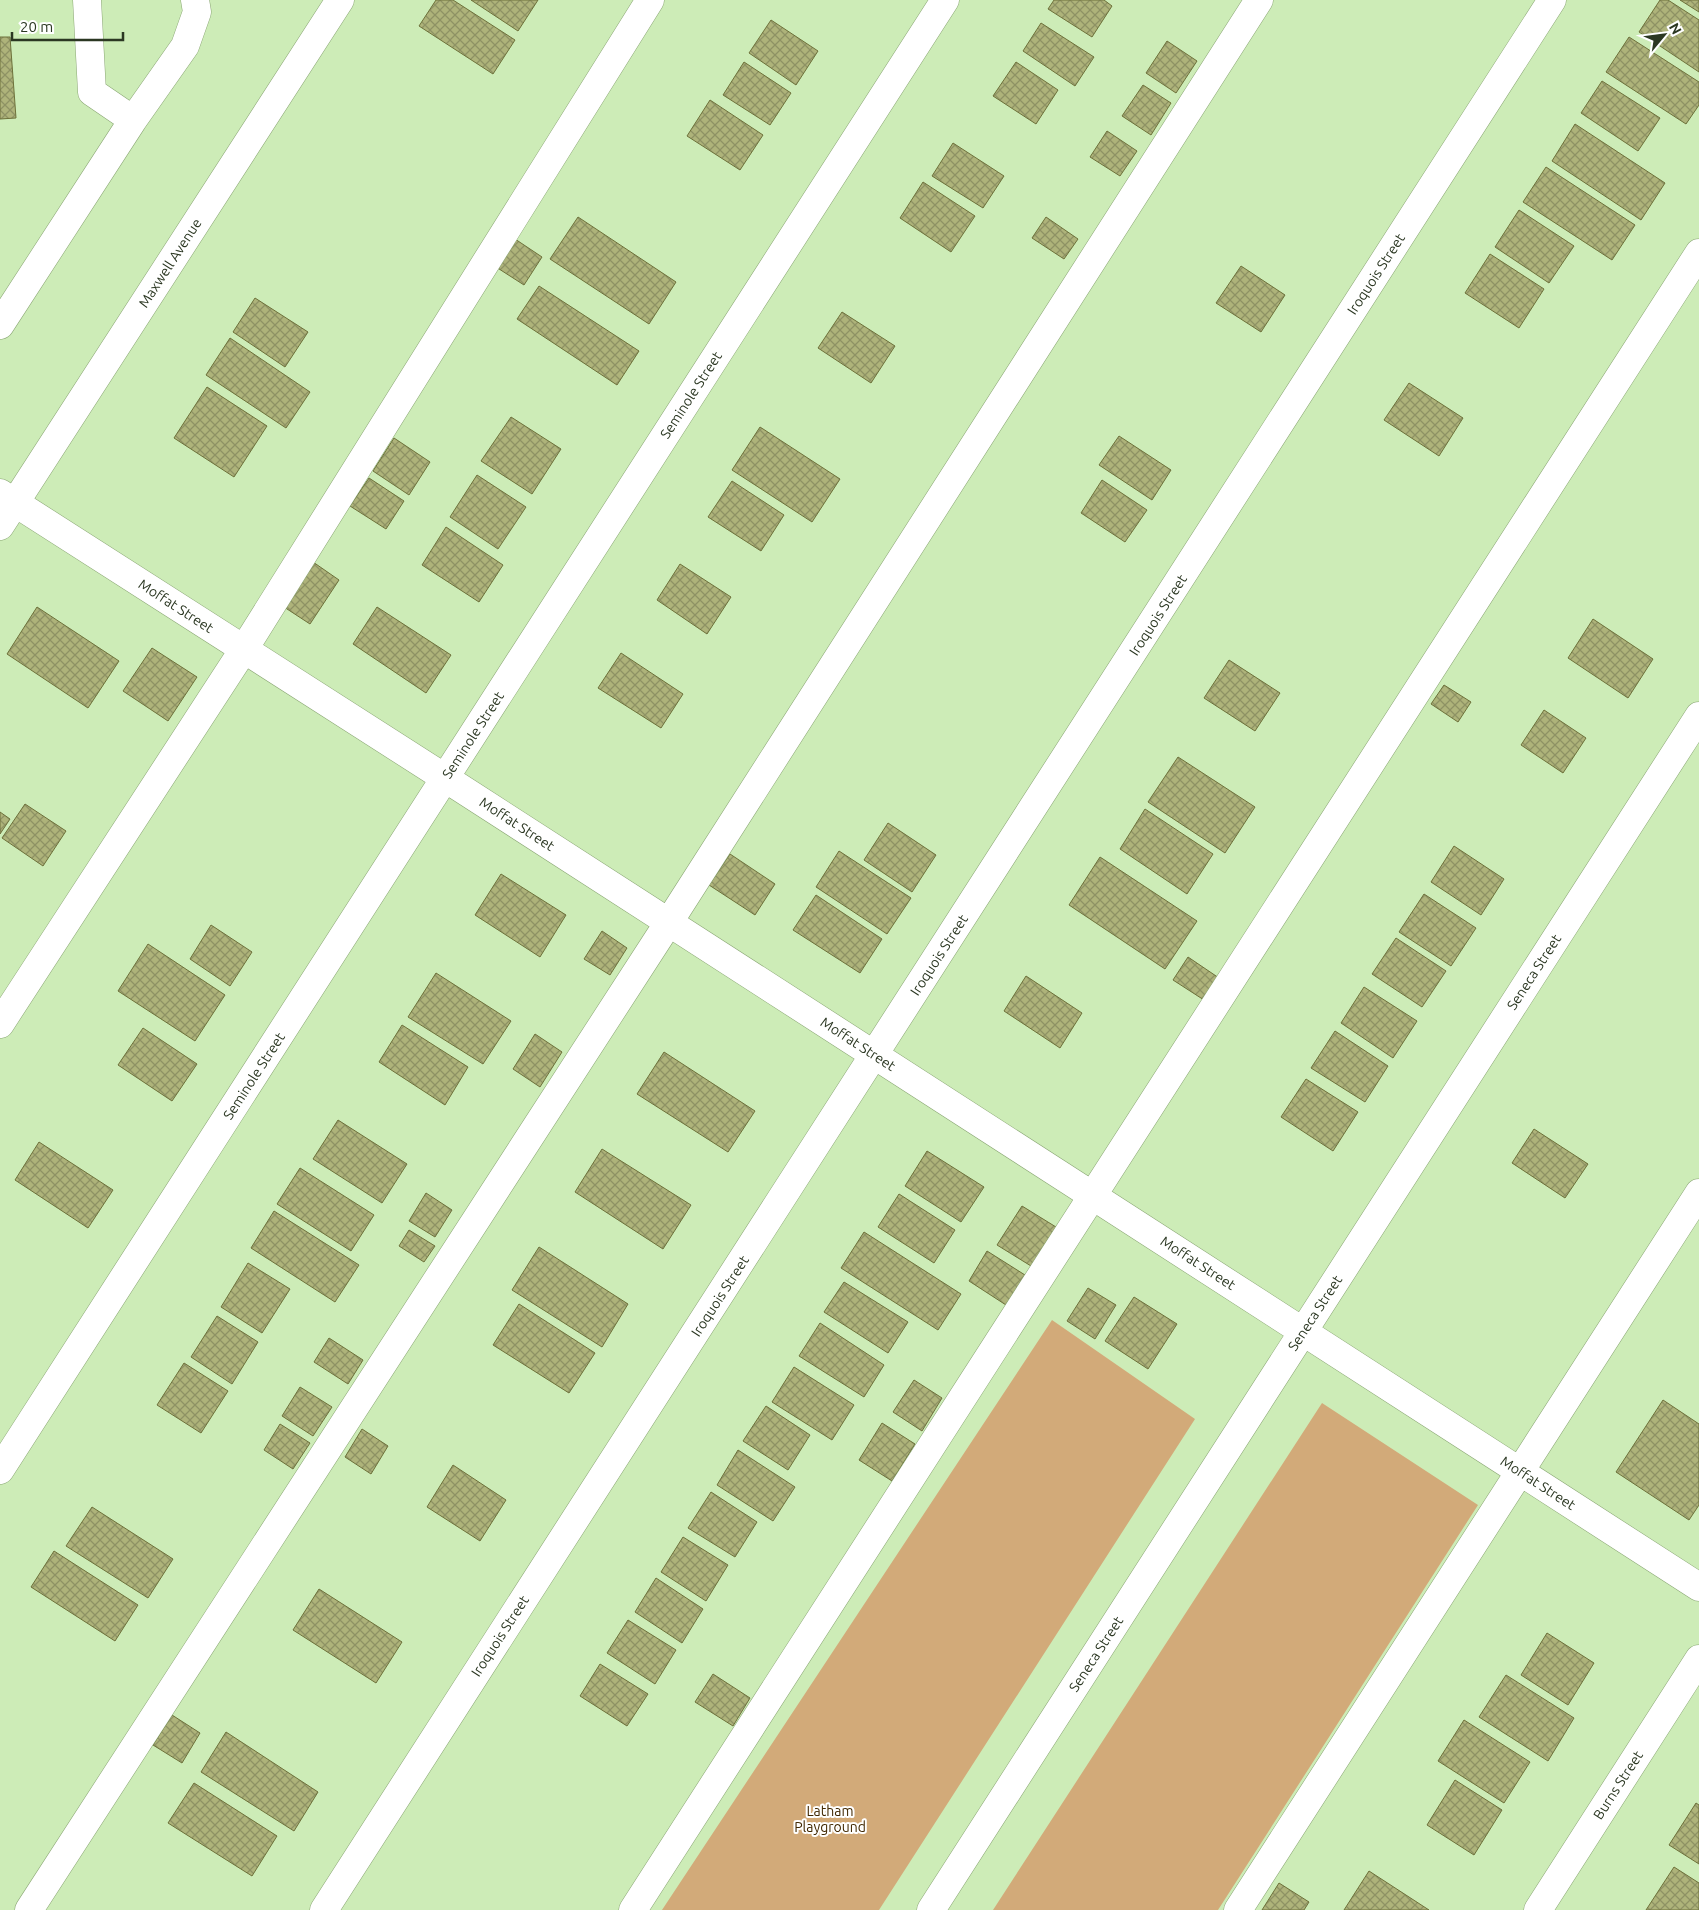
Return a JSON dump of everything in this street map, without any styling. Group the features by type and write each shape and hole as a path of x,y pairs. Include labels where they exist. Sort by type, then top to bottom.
{"street":[{"path":"87,0 92,92 133,120"},
{"path":"0,325 133,120 185,46 197,12 195,0"},
{"name":"Maxwell Avenue","path":"0,526 8,498 340,0"},
{"path":"0,1024 244,649 650,0"},
{"name":"Seminole Street","path":"0,1470 944,0"},
{"path":"29,1910 669,922 1259,0"},
{"name":"Iroquois Street","path":"324,1910 1552,0"},
{"path":"633,1910 1699,253"},
{"name":"Moffat Street","path":"8,498 1699,1586"},
{"name":"Seneca Street","path":"931,1910 1699,716"},
{"path":"1238,1910 1699,1193"},
{"name":"Burns Street","path":"1538,1910 1699,1659"}],"green space":[{"name":"Latham Playground","path":"1052,1320 1195,1419 879,1910 662,1910"},
{"path":"1322,1403 1478,1505 1218,1910 993,1910"}],"building":[{"path":"436,0 453,0 515,40 493,74 419,26"},
{"path":"471,0 538,0 518,31"},
{"path":"1054,0 1104,0 1112,6 1092,37 1048,9"},
{"path":"1660,0 1668,0 1699,20 1699,72 1639,32"},
{"path":"1680,0 1699,0 1699,12"},
{"path":"771,20 818,51 796,85 749,53"},
{"path":"1041,23 1094,57 1075,86 1023,51"},
{"path":"0,37 10,37 16,118 0,119"},
{"path":"1629,37 1699,82 1699,105 1686,124 1606,72"},
{"path":"1167,41 1197,61 1176,93 1146,73"},
{"path":"744,62 791,93 770,125 723,95"},
{"path":"1016,62 1058,90 1036,124 993,96"},
{"path":"1602,81 1660,118 1638,151 1581,113"},
{"path":"1143,85 1171,103 1151,135 1122,116"},
{"path":"710,100 763,135 740,170 687,136"},
{"path":"1575,124 1665,183 1641,220 1552,161"},
{"path":"1107,131 1137,151 1120,176 1090,157"},
{"path":"953,143 1004,176 983,208 932,176"},
{"path":"1546,167 1635,225 1612,260 1523,202"},
{"path":"923,182 975,216 951,252 900,218"},
{"path":"1519,210 1574,246 1549,283 1495,247"},
{"path":"578,217 676,282 649,324 550,259"},
{"path":"1046,217 1078,239 1064,259 1032,238"},
{"path":"515,239 542,257 524,285 496,267"},
{"path":"1490,254 1544,289 1519,328 1465,293"},
{"path":"1241,266 1285,295 1261,332 1216,303"},
{"path":"539,286 639,351 617,385 517,319"},
{"path":"255,298 308,332 285,367 233,332"},
{"path":"842,312 895,346 871,383 818,348"},
{"path":"230,338 310,392 286,428 206,375"},
{"path":"1409,383 1463,418 1439,456 1384,420"},
{"path":"207,387 267,426 234,477 174,438"},
{"path":"511,417 561,449 532,494 481,461"},
{"path":"760,427 840,479 812,522 732,470"},
{"path":"1119,436 1171,470 1152,500 1099,465"},
{"path":"394,438 430,462 409,495 373,471"},
{"path":"477,475 526,507 498,549 450,517"},
{"path":"369,478 404,501 386,529 350,506"},
{"path":"1102,480 1147,510 1125,542 1081,513"},
{"path":"732,481 784,515 761,551 708,517"},
{"path":"446,527 503,565 479,602 422,565"},
{"path":"313,562 339,580 310,624 284,607"},
{"path":"680,564 731,597 707,634 657,600"},
{"path":"37,607 119,661 88,708 7,654"},
{"path":"377,607 451,655 426,693 353,644"},
{"path":"1593,619 1653,659 1628,698 1568,658"},
{"path":"152,648 197,677 168,721 123,691"},
{"path":"621,653 683,694 661,728 598,688"},
{"path":"1229,660 1280,693 1255,731 1204,698"},
{"path":"1444,685 1471,702 1458,722 1431,704"},
{"path":"1544,710 1586,738 1563,773 1521,745"},
{"path":"1178,757 1255,807 1225,853 1148,802"},
{"path":"25,804 66,831 43,866 2,838"},
{"path":"1145,809 1213,854 1187,894 1120,849"},
{"path":"0,812 10,819 0,834"},
{"path":"888,823 936,855 912,892 864,860"},
{"path":"1454,846 1504,879 1481,915 1431,882"},
{"path":"839,851 911,898 887,934 816,887"},
{"path":"730,854 775,884 755,915 709,885"},
{"path":"1100,857 1197,921 1165,969 1069,905"},
{"path":"501,874 566,915 540,957 475,915"},
{"path":"1424,894 1476,928 1451,966 1399,932"},
{"path":"816,895 882,939 860,973 793,930"},
{"path":"211,925 252,952 230,986 190,959"},
{"path":"602,931 627,948 610,975 584,959"},
{"path":"1396,938 1446,971 1422,1007 1372,974"},
{"path":"148,944 225,995 195,1041 118,991"},
{"path":"1188,957 1219,978 1204,1000 1173,980"},
{"path":"436,973 511,1021 483,1064 408,1017"},
{"path":"1026,976 1082,1013 1060,1048 1004,1011"},
{"path":"1364,987 1417,1021 1393,1058 1341,1023"},
{"path":"402,1025 468,1067 445,1105 379,1062"},
{"path":"143,1028 197,1064 172,1101 118,1065"},
{"path":"1335,1031 1388,1066 1365,1102 1311,1068"},
{"path":"535,1034 562,1052 540,1087 513,1069"},
{"path":"664,1052 755,1111 728,1152 637,1094"},
{"path":"1306,1079 1358,1112 1333,1151 1281,1117"},
{"path":"338,1120 407,1164 382,1203 313,1159"},
{"path":"1534,1129 1588,1164 1565,1198 1512,1163"},
{"path":"39,1142 113,1190 88,1228 15,1180"},
{"path":"602,1149 691,1205 663,1249 575,1192"},
{"path":"927,1151 984,1187 961,1222 905,1186"},
{"path":"300,1168 374,1215 351,1251 277,1204"},
{"path":"426,1193 452,1210 435,1237 409,1221"},
{"path":"899,1194 955,1230 934,1263 878,1227"},
{"path":"1022,1206 1056,1227 1031,1266 997,1245"},
{"path":"274,1211 359,1265 335,1302 251,1248"},
{"path":"409,1230 435,1246 424,1262 399,1246"},
{"path":"864,1232 961,1294 938,1330 841,1268"},
{"path":"539,1247 628,1304 602,1347 512,1290"},
{"path":"987,1251 1025,1275 1006,1305 969,1281"},
{"path":"248,1263 290,1289 262,1333 221,1307"},
{"path":"844,1282 908,1322 888,1353 824,1312"},
{"path":"1088,1288 1116,1305 1095,1339 1067,1321"},
{"path":"1134,1297 1177,1324 1148,1369 1105,1341"},
{"path":"519,1304 595,1353 569,1393 493,1345"},
{"path":"217,1316 258,1342 232,1384 191,1357"},
{"path":"820,1323 884,1365 864,1397 799,1356"},
{"path":"329,1338 363,1360 348,1384 314,1362"},
{"path":"184,1363 228,1391 201,1433 157,1405"},
{"path":"794,1367 854,1405 832,1440 772,1402"},
{"path":"914,1380 942,1398 922,1431 893,1412"},
{"path":"300,1387 332,1407 313,1436 282,1416"},
{"path":"1663,1400 1699,1424 1699,1505 1689,1520 1616,1472"},
{"path":"766,1406 810,1435 788,1470 743,1441"},
{"path":"882,1423 915,1444 892,1481 859,1460"},
{"path":"280,1424 310,1443 293,1469 264,1450"},
{"path":"362,1429 388,1446 371,1474 345,1457"},
{"path":"738,1450 795,1487 773,1521 717,1485"},
{"path":"453,1465 506,1500 480,1541 427,1507"},
{"path":"711,1492 757,1522 735,1557 688,1528"},
{"path":"92,1507 173,1559 148,1598 66,1546"},
{"path":"683,1537 728,1565 706,1601 661,1572"},
{"path":"54,1551 138,1605 115,1641 31,1587"},
{"path":"656,1578 703,1609 682,1643 635,1612"},
{"path":"319,1589 402,1642 376,1683 293,1630"},
{"path":"628,1620 676,1650 655,1684 607,1653"},
{"path":"1547,1633 1594,1663 1568,1705 1521,1675"},
{"path":"600,1664 648,1694 627,1726 580,1696"},
{"path":"713,1674 750,1698 733,1726 695,1702"},
{"path":"1506,1675 1574,1718 1548,1761 1479,1717"},
{"path":"172,1715 200,1733 182,1763 153,1745"},
{"path":"1464,1720 1530,1762 1504,1803 1438,1761"},
{"path":"226,1732 318,1792 294,1831 201,1772"},
{"path":"1455,1780 1502,1810 1474,1855 1427,1825"},
{"path":"194,1783 277,1836 252,1876 168,1823"},
{"path":"1696,1803 1699,1805 1699,1864 1669,1845"},
{"path":"1674,1867 1699,1883 1699,1910 1646,1910"},
{"path":"1369,1871 1429,1910 1344,1910"},
{"path":"1279,1883 1309,1902 1304,1910 1262,1910"}]}
